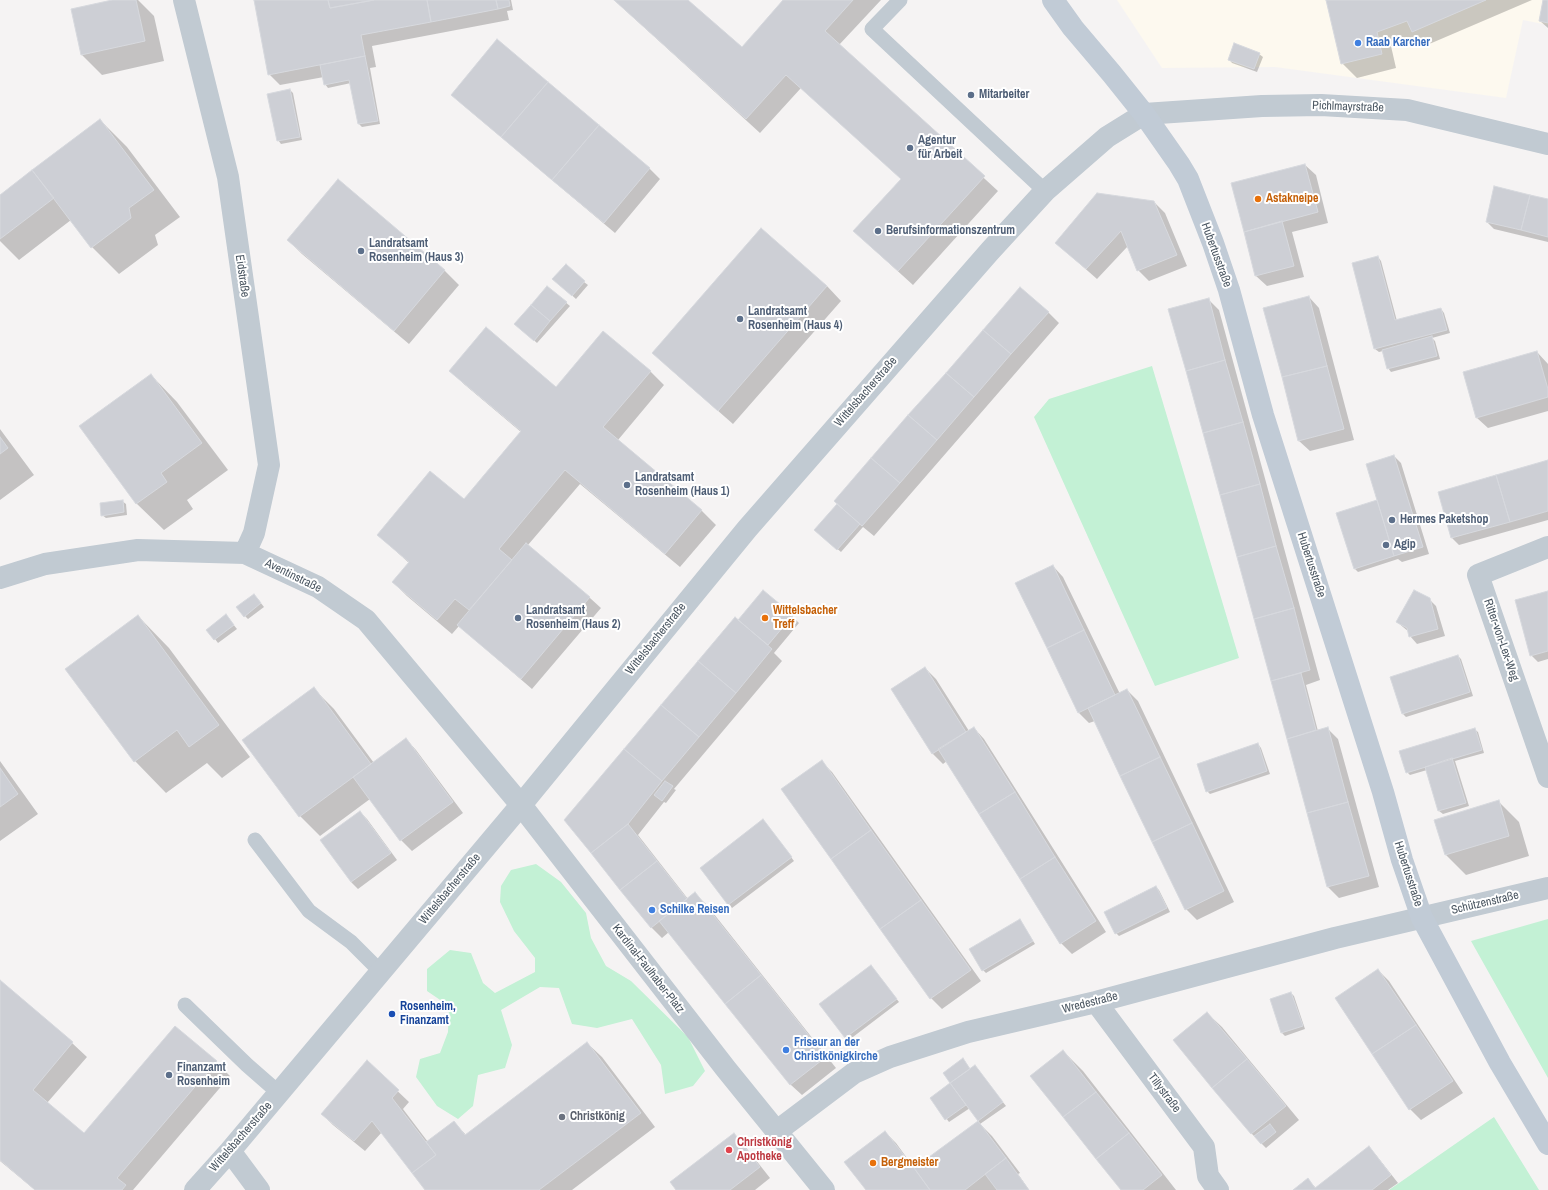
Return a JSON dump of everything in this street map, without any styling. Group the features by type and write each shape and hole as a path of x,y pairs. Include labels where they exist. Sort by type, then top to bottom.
{"main road":[{"name":"Hubertusstraße","path":"1053,0 1073,28 1144,114 1188,179 1213,243 1229,290 1263,416 1383,792 1402,860 1422,918 1500,1063 1548,1144"}],"street":[{"name":"Eidstraße","path":"184,0 228,178 269,465 254,533 245,553"},
{"name":"Pichlmayrstraße","path":"1144,114 1262,106 1321,105 1407,110 1548,144"},
{"name":"Wittelsbacherstraße","path":"195,1190 230,1151 521,805 747,529 990,251 1046,191 1107,137 1144,114"},
{"name":"Ritter-von-Lex-Weg","path":"1548,547 1478,574 1548,777"},
{"name":"Aventinstraße","path":"0,578 45,564 138,550 245,553 318,587 366,620 521,805"},
{"name":"Kardinal-Faulhaber-Platz","path":"521,805 726,1069 824,1190"},
{"name":"Schützenstraße","path":"1422,918 1548,888"},
{"name":"Wredestraße","path":"777,1131 854,1073 890,1058 968,1032 1096,1002 1334,938 1422,918"},
{"name":"Tillystraße","path":"1096,1002 1204,1147 1208,1176 1218,1190"},
{"path":"230,1151 259,1190"}],"lane":[{"path":"900,0 872,29 1046,191"},
{"path":"255,840 309,911 351,942 380,971"},
{"path":"185,1005 247,1066 278,1093"}],"shaded area":[{"name":"Raab Karcher","path":"1117,0 1548,0 1548,25 1523,20 1506,98 1275,67 1162,68"}],"green space":[{"path":"1152,366 1239,658 1155,686 1034,417 1049,399"},
{"path":"536,864 561,882 586,913 591,938 606,966 631,981 688,1037 705,1071 693,1086 665,1094 661,1065 632,1019 597,1028 572,1024 559,988 540,987 501,1010 512,1045 505,1068 478,1075 473,1106 458,1119 437,1106 416,1077 420,1059 440,1053 448,1032 449,1006 427,991 427,969 450,950 471,953 483,983 495,993 535,972 535,958 514,931 500,902 501,886 511,870"},
{"path":"1548,919 1548,1078 1471,941"},
{"path":"1494,1117 1539,1190 1389,1190"}],"building":[{"path":"112,0 136,0 145,41 81,55 71,9"},
{"path":"254,0 328,0 330,8 374,0 427,0 431,22 361,35 365,56 268,75"},
{"path":"328,0 374,0 330,8"},
{"path":"427,0 496,0 498,9 431,22"},
{"path":"496,0 509,0 510,6 498,9"},
{"name":"Agentur für Arbeit","path":"614,0 688,0 742,47 783,0 853,0 825,31 985,176 898,271 853,231 901,179 786,75 746,119"},
{"name":"Raab Karcher","path":"1326,0 1486,0 1412,32 1407,21 1377,32 1382,54 1341,64"},
{"path":"1543,0 1548,0 1548,23 1539,21"},
{"path":"497,39 548,82 501,137 451,95"},
{"path":"1234,43 1260,53 1254,69 1228,60"},
{"path":"365,56 378,121 358,124 349,80 324,85 320,65"},
{"path":"548,82 599,125 552,180 501,137"},
{"path":"290,89 300,137 277,141 267,94"},
{"path":"100,119 154,190 129,208 131,218 91,248 32,170"},
{"path":"599,125 650,168 604,223 552,180"},
{"path":"1305,164 1318,212 1244,232 1231,183"},
{"path":"32,170 54,198 0,239 0,195"},
{"name":"Landratsamt Rosenheim (Haus 3)","path":"338,179 445,270 394,331 287,240"},
{"path":"1494,186 1530,195 1521,230 1486,222"},
{"path":"1097,193 1154,201 1177,255 1137,271 1121,231 1086,269 1055,243"},
{"path":"1530,195 1548,199 1548,237 1521,230"},
{"path":"1282,221 1294,266 1255,276 1244,232"},
{"name":"Landratsamt Rosenheim (Haus 4)","path":"761,228 827,286 718,411 652,353"},
{"path":"1378,256 1395,320 1441,308 1447,330 1374,349 1352,263"},
{"path":"566,264 585,281 572,296 552,279"},
{"path":"547,286 567,302 550,321 531,305"},
{"path":"1020,287 1049,312 1011,354 983,330"},
{"path":"1309,296 1327,366 1282,377 1263,308"},
{"path":"1209,298 1225,360 1186,371 1168,309"},
{"path":"531,305 550,321 534,341 514,324"},
{"name":"Landratsamt Rosenheim (Haus 1)","path":"486,327 556,387 603,331 651,371 603,427 702,510 665,554 565,470 499,549 512,560 469,610 455,599 437,620 392,582 409,562 377,535 430,471 464,499 521,431 449,371"},
{"path":"983,330 1011,354 974,397 946,373"},
{"path":"1432,336 1437,356 1387,369 1382,350"},
{"path":"1537,351 1548,389 1548,397 1476,418 1463,372"},
{"path":"1225,360 1243,422 1203,433 1186,371"},
{"path":"1327,366 1344,429 1298,441 1282,377"},
{"path":"946,373 974,397 937,440 908,415"},
{"path":"151,374 202,443 161,473 167,482 136,504 79,426"},
{"path":"908,415 937,440 900,483 871,458"},
{"path":"1243,422 1260,484 1220,495 1203,433"},
{"path":"0,437 8,448 0,454"},
{"path":"1394,455 1423,547 1394,556 1366,464"},
{"path":"871,458 900,483 862,526 834,501"},
{"path":"1548,460 1548,511 1510,522 1496,475"},
{"path":"1496,475 1510,522 1451,538 1438,492"},
{"path":"1260,484 1276,546 1237,557 1220,495"},
{"path":"123,500 124,512 101,516 100,503"},
{"path":"1377,500 1394,556 1354,569 1336,513"},
{"path":"837,504 860,524 837,550 814,530"},
{"name":"Landratsamt Rosenheim (Haus 2)","path":"526,543 590,597 521,679 457,625"},
{"path":"1276,546 1294,608 1254,619 1237,557"},
{"path":"1053,565 1084,630 1047,648 1015,583"},
{"name":"Wittelsbacher Treff","path":"763,590 793,615 768,645 738,620"},
{"path":"1414,590 1430,598 1438,629 1409,637 1407,628 1396,622"},
{"path":"1548,591 1548,651 1530,656 1515,600"},
{"path":"254,594 261,603 244,617 236,607"},
{"path":"1294,608 1310,670 1271,681 1254,619"},
{"path":"226,614 234,625 214,640 206,630"},
{"path":"138,615 219,725 189,747 177,730 134,762 65,669"},
{"path":"735,617 772,649 736,693 698,661"},
{"path":"1084,630 1115,695 1078,713 1047,648"},
{"path":"1458,655 1470,692 1402,714 1390,677"},
{"path":"698,661 736,693 699,737 661,705"},
{"path":"925,667 966,732 932,754 891,689"},
{"path":"1301,673 1316,730 1287,739 1271,681"},
{"path":"314,687 371,764 299,817 242,740"},
{"path":"1127,689 1160,757 1120,776 1088,708"},
{"path":"661,705 699,737 662,781 624,749"},
{"path":"974,727 1015,792 979,814 938,749"},
{"path":"1328,727 1348,802 1307,813 1287,739"},
{"path":"1475,728 1482,750 1406,773 1399,751"},
{"path":"406,738 453,802 400,841 353,777"},
{"path":"1258,743 1267,771 1206,792 1197,764"},
{"path":"624,749 662,781 628,824 591,853 564,820"},
{"path":"1160,757 1192,823 1152,842 1120,776"},
{"path":"1452,758 1466,803 1438,811 1425,767"},
{"path":"822,760 871,830 831,859 781,789"},
{"path":"0,768 18,794 0,807"},
{"path":"665,781 673,786 662,801 654,795"},
{"path":"1015,792 1055,857 1020,879 979,814"},
{"path":"1499,800 1509,836 1445,855 1434,820"},
{"path":"1348,802 1369,876 1327,887 1307,813"},
{"path":"360,811 391,853 351,882 320,840"},
{"path":"763,819 792,857 728,905 700,868"},
{"path":"1192,823 1224,891 1185,910 1152,842"},
{"path":"628,824 657,861 620,890 591,853"},
{"path":"871,830 921,900 880,929 831,859"},
{"path":"1055,857 1096,921 1060,944 1020,879"},
{"path":"657,861 687,899 651,928 620,890"},
{"path":"1156,886 1167,908 1115,934 1104,912"},
{"path":"695,892 761,975 725,1004 659,921"},
{"path":"921,900 971,970 930,999 880,929"},
{"path":"1020,919 1033,941 982,971 969,949"},
{"path":"871,965 897,999 845,1038 819,1004"},
{"path":"1378,969 1416,1025 1372,1054 1335,998"},
{"path":"761,975 826,1057 790,1085 725,1004"},
{"name":"Finanzamt Rosenheim","path":"0,980 73,1042 33,1090 84,1133 175,1026 217,1061 117,1178 126,1185 122,1190 35,1190 0,1160"},
{"path":"1291,992 1303,1026 1281,1033 1270,999"},
{"path":"1207,1012 1247,1059 1212,1088 1173,1040"},
{"path":"1416,1025 1453,1081 1409,1110 1372,1054"},
{"name":"Christkönig","path":"587,1042 641,1113 539,1190 425,1190 412,1173 436,1155 426,1142 454,1121 465,1135"},
{"path":"1063,1050 1096,1092 1063,1117 1030,1076"},
{"path":"963,1058 970,1069 950,1083 943,1073"},
{"path":"1247,1059 1286,1106 1251,1134 1212,1088"},
{"path":"367,1060 399,1090 392,1098 436,1155 412,1173 372,1121 354,1141 321,1114"},
{"path":"975,1065 1003,1102 978,1121 950,1083"},
{"path":"950,1083 966,1105 945,1120 930,1098"},
{"path":"1096,1092 1129,1133 1096,1159 1063,1117"},
{"path":"978,1121 1006,1158 965,1190 930,1190 914,1168"},
{"path":"1270,1124 1276,1132 1261,1144 1254,1136"},
{"path":"885,1131 930,1190 866,1190 844,1162"},
{"name":"Christkönig Apotheke","path":"734,1133 760,1167 730,1190 676,1190 670,1182"},
{"path":"1129,1133 1162,1175 1143,1190 1121,1190 1096,1159"},
{"path":"1369,1146 1391,1175 1372,1190 1293,1190 1308,1178 1315,1188"},
{"path":"1006,1158 1029,1190 997,1190 985,1174"}],"place":[{"name":"Raab Karcher","path":"1358,43"},
{"name":"Mitarbeiter","path":"971,95"},
{"name":"Agentur für Arbeit","path":"910,148"},
{"name":"Astakneipe","path":"1258,199"},
{"name":"Berufsinformationszentrum","path":"878,231"},
{"name":"Landratsamt Rosenheim (Haus 3)","path":"361,251"},
{"name":"Landratsamt Rosenheim (Haus 4)","path":"740,319"},
{"name":"Landratsamt Rosenheim (Haus 1)","path":"627,485"},
{"name":"Hermes Paketshop","path":"1392,520"},
{"name":"Agip","path":"1386,545"},
{"name":"Landratsamt Rosenheim (Haus 2)","path":"518,618"},
{"name":"Wittelsbacher Treff","path":"765,618"},
{"name":"Schilke Reisen","path":"652,910"},
{"name":"Rosenheim, Finanzamt","path":"392,1014"},
{"name":"Friseur an der Christkönigkirche","path":"786,1050"},
{"name":"Finanzamt Rosenheim","path":"169,1075"},
{"name":"Christkönig","path":"562,1117"},
{"name":"Christkönig Apotheke","path":"729,1150"},
{"name":"Bergmeister","path":"873,1163"}]}
